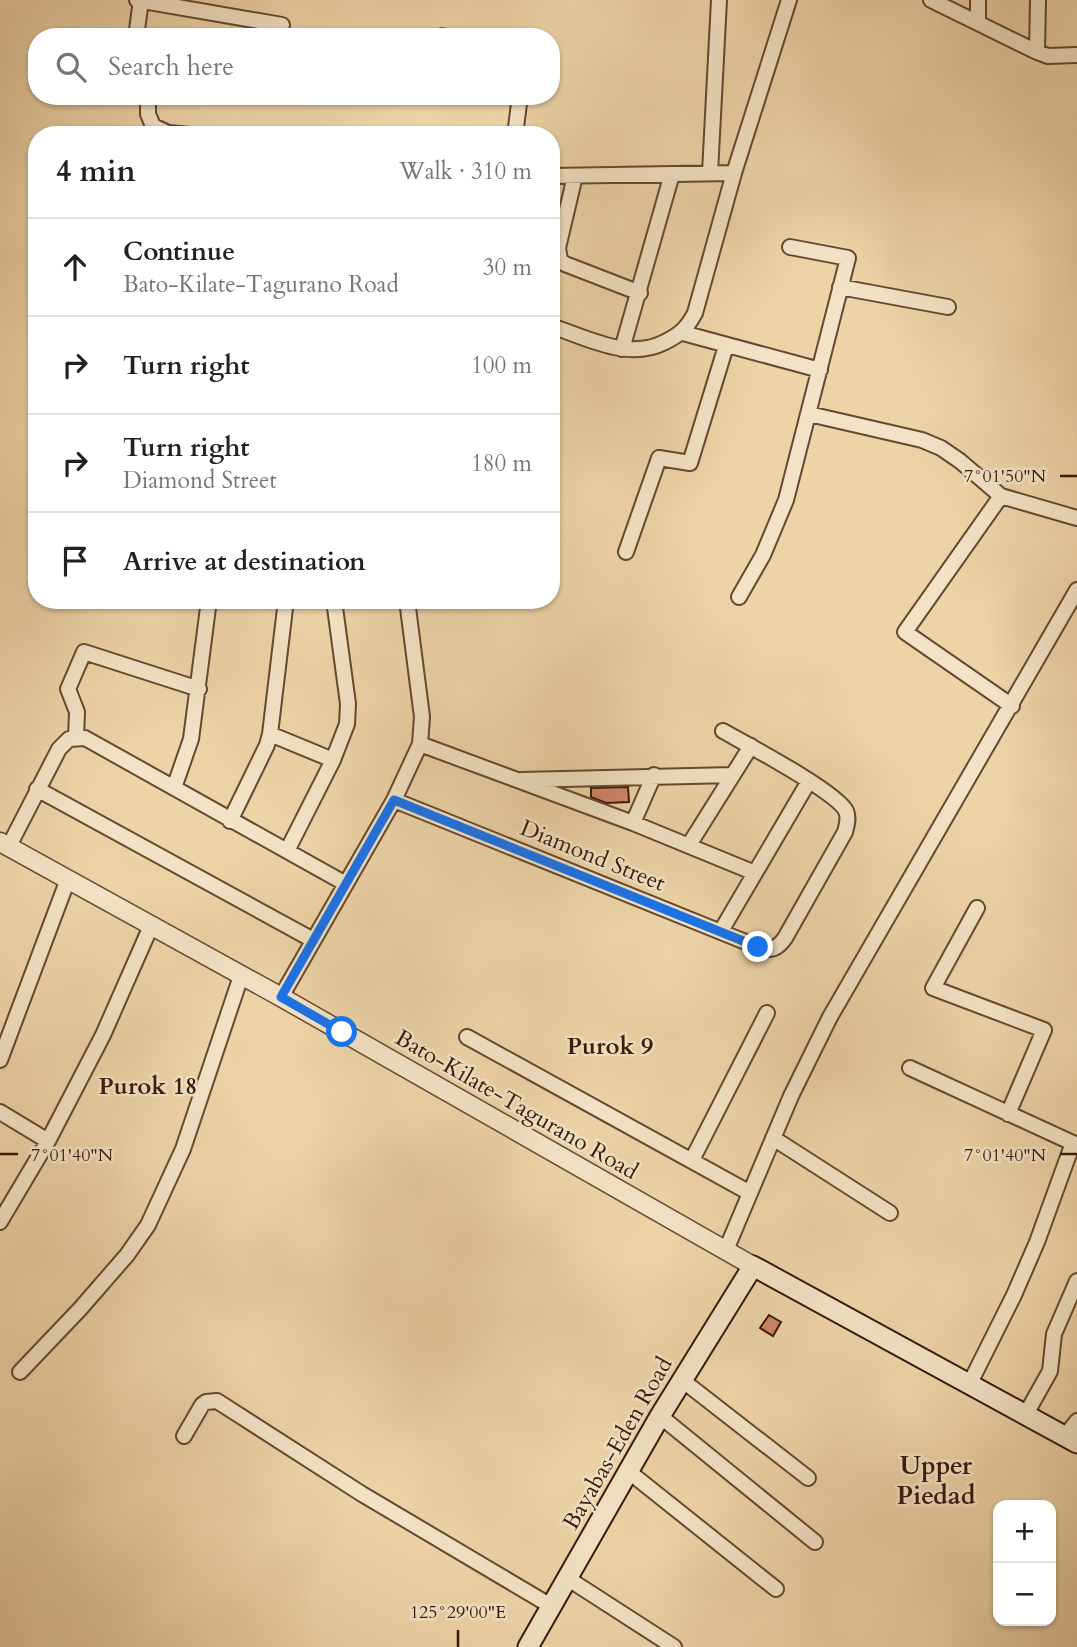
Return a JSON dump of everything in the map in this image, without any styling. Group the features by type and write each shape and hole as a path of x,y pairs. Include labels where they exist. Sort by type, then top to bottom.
{"main road":[{"path":"752,1266 1026,1414 1073,1433"},
{"name":"Bayabas-Eden Road","path":"528,1647 660,1416 752,1266"}],"street":[{"path":"137,28 140,0 282,25"},
{"path":"710,173 719,0"},
{"path":"560,329 622,349 646,349 683,333 695,313 734,173 789,0"},
{"path":"931,0 1037,52 1058,56 1077,55"},
{"path":"978,0 978,23"},
{"path":"1037,52 1038,0"},
{"path":"148,105 153,126"},
{"path":"516,126 519,105"},
{"path":"560,176 734,173"},
{"path":"622,349 672,174"},
{"path":"560,240 575,176"},
{"path":"739,597 777,526 809,414 848,258 790,247"},
{"path":"560,256 571,268 640,293"},
{"path":"841,287 948,307"},
{"path":"683,333 820,370"},
{"path":"626,552 659,458 690,463 726,345"},
{"path":"809,414 896,432 942,448 1000,496 1077,518"},
{"path":"1000,496 905,632 1012,706"},
{"path":"726,1250 800,1074 830,1017 1077,590"},
{"path":"174,788 188,752 207,609"},
{"path":"230,821 270,734 285,609"},
{"path":"287,851 333,760 349,714 335,609"},
{"path":"281,997 394,800 420,744 422,717 408,609"},
{"path":"76,737 77,712 68,688 84,652 198,689"},
{"path":"721,931 809,781 723,731"},
{"path":"270,734 333,760"},
{"path":"5,844 59,749 64,742 76,737 95,742 230,821 346,884"},
{"path":"420,744 633,823 755,873"},
{"path":"689,845 751,746"},
{"path":"633,823 654,775"},
{"path":"514,780 733,775"},
{"name":"Diamond Street","path":"394,800 765,949 776,947 785,938 845,832 845,810 809,781"},
{"path":"37,789 313,940"},
{"name":"Bato-Kilate-Tagurano Road","path":"5,844 281,997 752,1266"},
{"path":"0,1060 68,879"},
{"path":"977,908 933,988 1044,1030 1008,1114"},
{"path":"0,1222 48,1141 103,1035 151,926"},
{"path":"20,1372 80,1309 127,1255 148,1225 183,1149 241,976"},
{"path":"692,1160 767,1013"},
{"path":"467,1037 750,1193"},
{"path":"909,1068 1075,1144 1032,1253 970,1383"},
{"path":"0,1112 48,1141"},
{"path":"773,1138 890,1213"},
{"path":"1026,1414 1050,1371 1055,1335 1077,1281"},
{"path":"682,1380 808,1478"},
{"path":"184,1436 202,1405 217,1401 373,1501 551,1606"},
{"path":"660,1416 815,1542"},
{"path":"628,1471 776,1589"},
{"path":"567,1578 674,1647"}],"building":[{"path":"628,787 629,802 606,803 591,797 591,788"},
{"path":"769,1315 781,1322 773,1336 760,1328"}],"district":[{"name":"Purok 9","path":"610,1046"},
{"name":"Purok 18","path":"148,1086"},
{"name":"Upper Piedad","path":"936,1480"}],"route":[{"path":"342,1032 281,997 394,800 758,947"}]}
